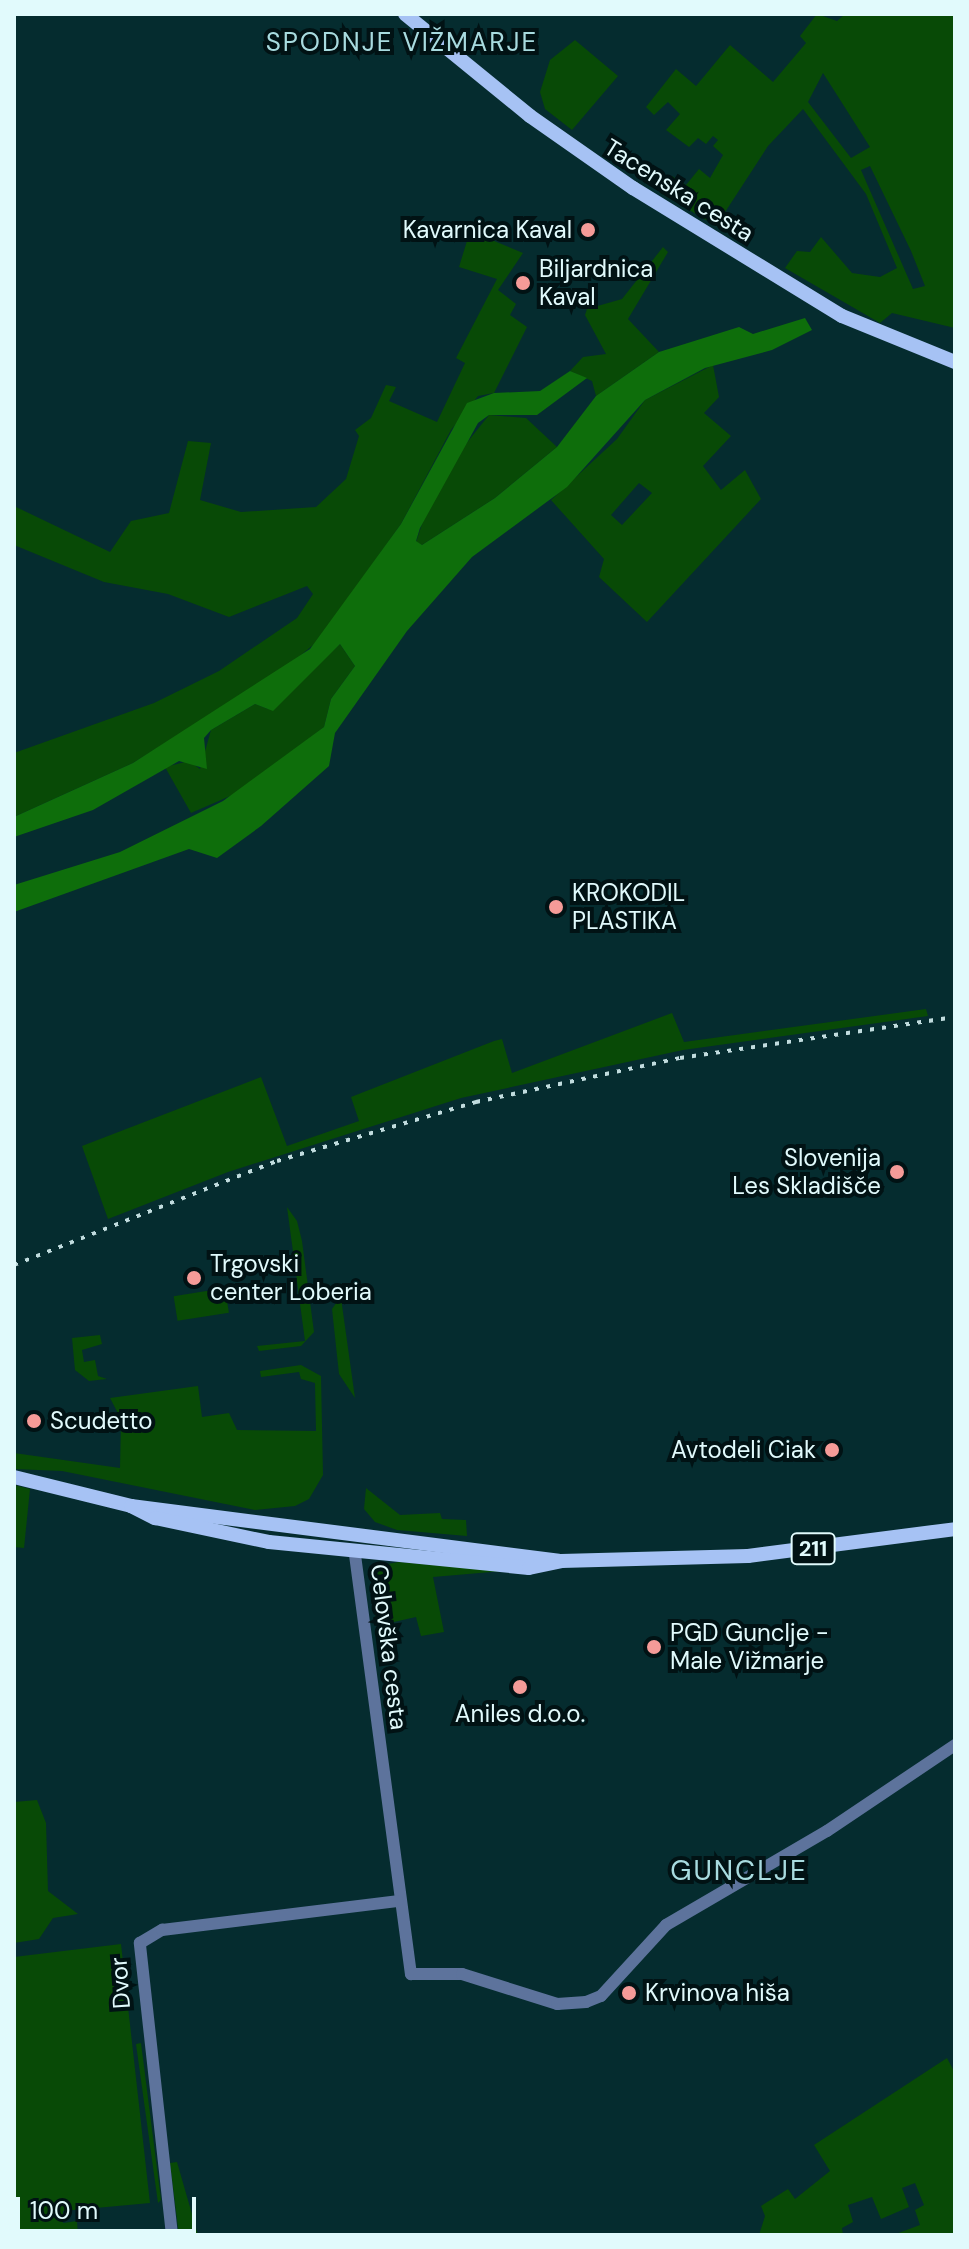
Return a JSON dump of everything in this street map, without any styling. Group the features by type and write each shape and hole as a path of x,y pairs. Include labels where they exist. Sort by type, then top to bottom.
{"main road":[{"name":"Tacenska cesta","path":"405,14 620,181 842,316 955,362"},
{"name":"211","path":"14,1477 131,1506 211,1532 355,1555"},
{"name":"211","path":"131,1506 352,1536"},
{"name":"Celovška cesta","path":"352,1536 561,1561 748,1556 955,1529"},
{"path":"352,1536 355,1555"},
{"name":"Celovška cesta","path":"355,1555 529,1568 561,1561"}],"street":[{"name":"Celovška cesta","path":"355,1555 397,1901 411,1974 462,1974 557,2004 601,1996 666,1925 827,1831 955,1745"},
{"name":"Dvor","path":"172,2235 140,1943 162,1930 397,1901"}],"green space":[{"path":"817,14 837,21 845,14 955,14 955,328 892,313 880,323 785,268 797,251 810,252 821,237 852,273 880,277 897,268 866,194 803,109 768,146 716,226 659,192 672,176 686,185 699,169 710,178 723,155 713,146 718,140 713,136 706,144 698,138 689,147 666,130 680,114 668,102 654,115 646,107 676,69 696,86 730,45 773,82 806,43 800,36","holes":["823,73 870,147 851,158 808,102","870,166 911,251 925,286 913,289 861,170"]},
{"path":"575,40 618,76 572,130 545,109 540,92 550,60"},
{"path":"470,231 523,253 498,290 516,304 510,315 527,327 494,393 478,396 451,430 401,524 318,641 284,669 133,763 14,817 14,753 154,703 219,671 297,618 313,594 307,586 229,617 168,594 104,582 14,545 14,506 110,552 131,521 169,513 188,441 211,443 200,500 241,512 316,507 346,479 359,436 355,430 371,418 386,385 396,387 389,401 437,422 465,363 456,358 497,279 459,267"},
{"path":"663,247 668,252 628,319 659,352 596,396 592,381 570,371 583,357 606,354 585,315 587,309 622,299"},
{"path":"805,318 812,330 772,350 705,368 645,400 567,487 472,557 407,631 335,733 329,766 261,826 217,858 189,849 14,912 14,885 120,852 223,801 324,727 331,699 355,666 340,644 273,711 255,704 211,730 204,738 207,769 179,761 93,810 14,837 14,817 133,763 310,649 401,524 467,403 494,393 540,391 570,371 587,378 537,415 489,415 478,423 420,528 416,541 422,545 495,498 557,447 596,396 659,352 739,327 753,334"},
{"path":"713,365 719,397 704,413 731,436 703,466 721,490 745,470 761,499 647,622 599,577 604,559 551,500 617,439 645,400","holes":["639,483 652,493 622,525 611,515"]},
{"path":"489,415 526,418 557,447 495,498 422,545 416,542 424,518 461,450"},
{"path":"340,644 355,666 331,699 324,727 244,790 191,813 165,767 189,761 200,769 211,730 255,704 268,709"},
{"path":"926,1009 928,1016 683,1050 461,1098 228,1172 108,1219 82,1146 261,1077 287,1146 359,1121 351,1097 502,1039 512,1073 672,1013 684,1042"},
{"path":"287,1207 297,1221 302,1241 314,1332 301,1346 259,1351 257,1346 305,1341"},
{"path":"225,1288 229,1313 178,1321 174,1296"},
{"path":"341,1296 355,1398 339,1374 332,1309"},
{"path":"100,1335 102,1344 82,1350 84,1362 95,1360 98,1376 107,1379 89,1381 75,1370 72,1338"},
{"path":"301,1365 321,1376 323,1475 309,1499 295,1506 255,1510 62,1471 14,1469 14,1453 120,1468 121,1419 110,1398 198,1386 202,1417 229,1413 237,1430 316,1431 315,1383 301,1379 299,1372 261,1377 260,1371"},
{"path":"14,1485 30,1489 24,1548 14,1547"},
{"path":"366,1488 400,1515 440,1513 442,1519 466,1520 467,1536 397,1530 375,1522 364,1509"},
{"path":"399,1562 503,1571 433,1577 444,1632 421,1636 416,1617 376,1626 374,1580 382,1565"},
{"path":"37,1800 46,1823 48,1891 78,1914 53,1918 39,1939 14,1943 14,1802"},
{"path":"121,1944 150,2203 63,2211 63,2223 77,2221 78,2235 14,2235 14,1957"},
{"path":"141,2043 161,2200 158,2203 136,2044"},
{"path":"947,2058 955,2073 955,2235 893,2235 920,2225 915,2210 924,2205 915,2183 902,2188 909,2207 881,2219 872,2197 848,2205 853,2222 842,2228 843,2235 759,2235 765,2216 761,2206 788,2189 795,2199 830,2171 814,2145"},
{"path":"177,2162 198,2235 179,2235 170,2163"}],"railway":[{"path":"14,1265 277,1161 476,1102 680,1058 955,1017"}],"place":[{"name":"Kavarnica Kaval","path":"588,230"},
{"name":"Biljardnica Kaval","path":"523,283"},
{"name":"KROKODIL PLASTIKA","path":"556,907"},
{"name":"Slovenija Les Skladišče","path":"897,1172"},
{"name":"Trgovski center Loberia","path":"194,1278"},
{"name":"Scudetto","path":"34,1421"},
{"name":"Avtodeli Ciak","path":"832,1450"},
{"name":"PGD Gunclje - Male Vižmarje","path":"654,1647"},
{"name":"Aniles d.o.o.","path":"520,1687"},
{"name":"Krvinova hiša","path":"629,1993"}],"district":[{"name":"SPODNJE VIŽMARJE","path":"402,43"},
{"name":"GUNCLJE","path":"739,1871"}]}
